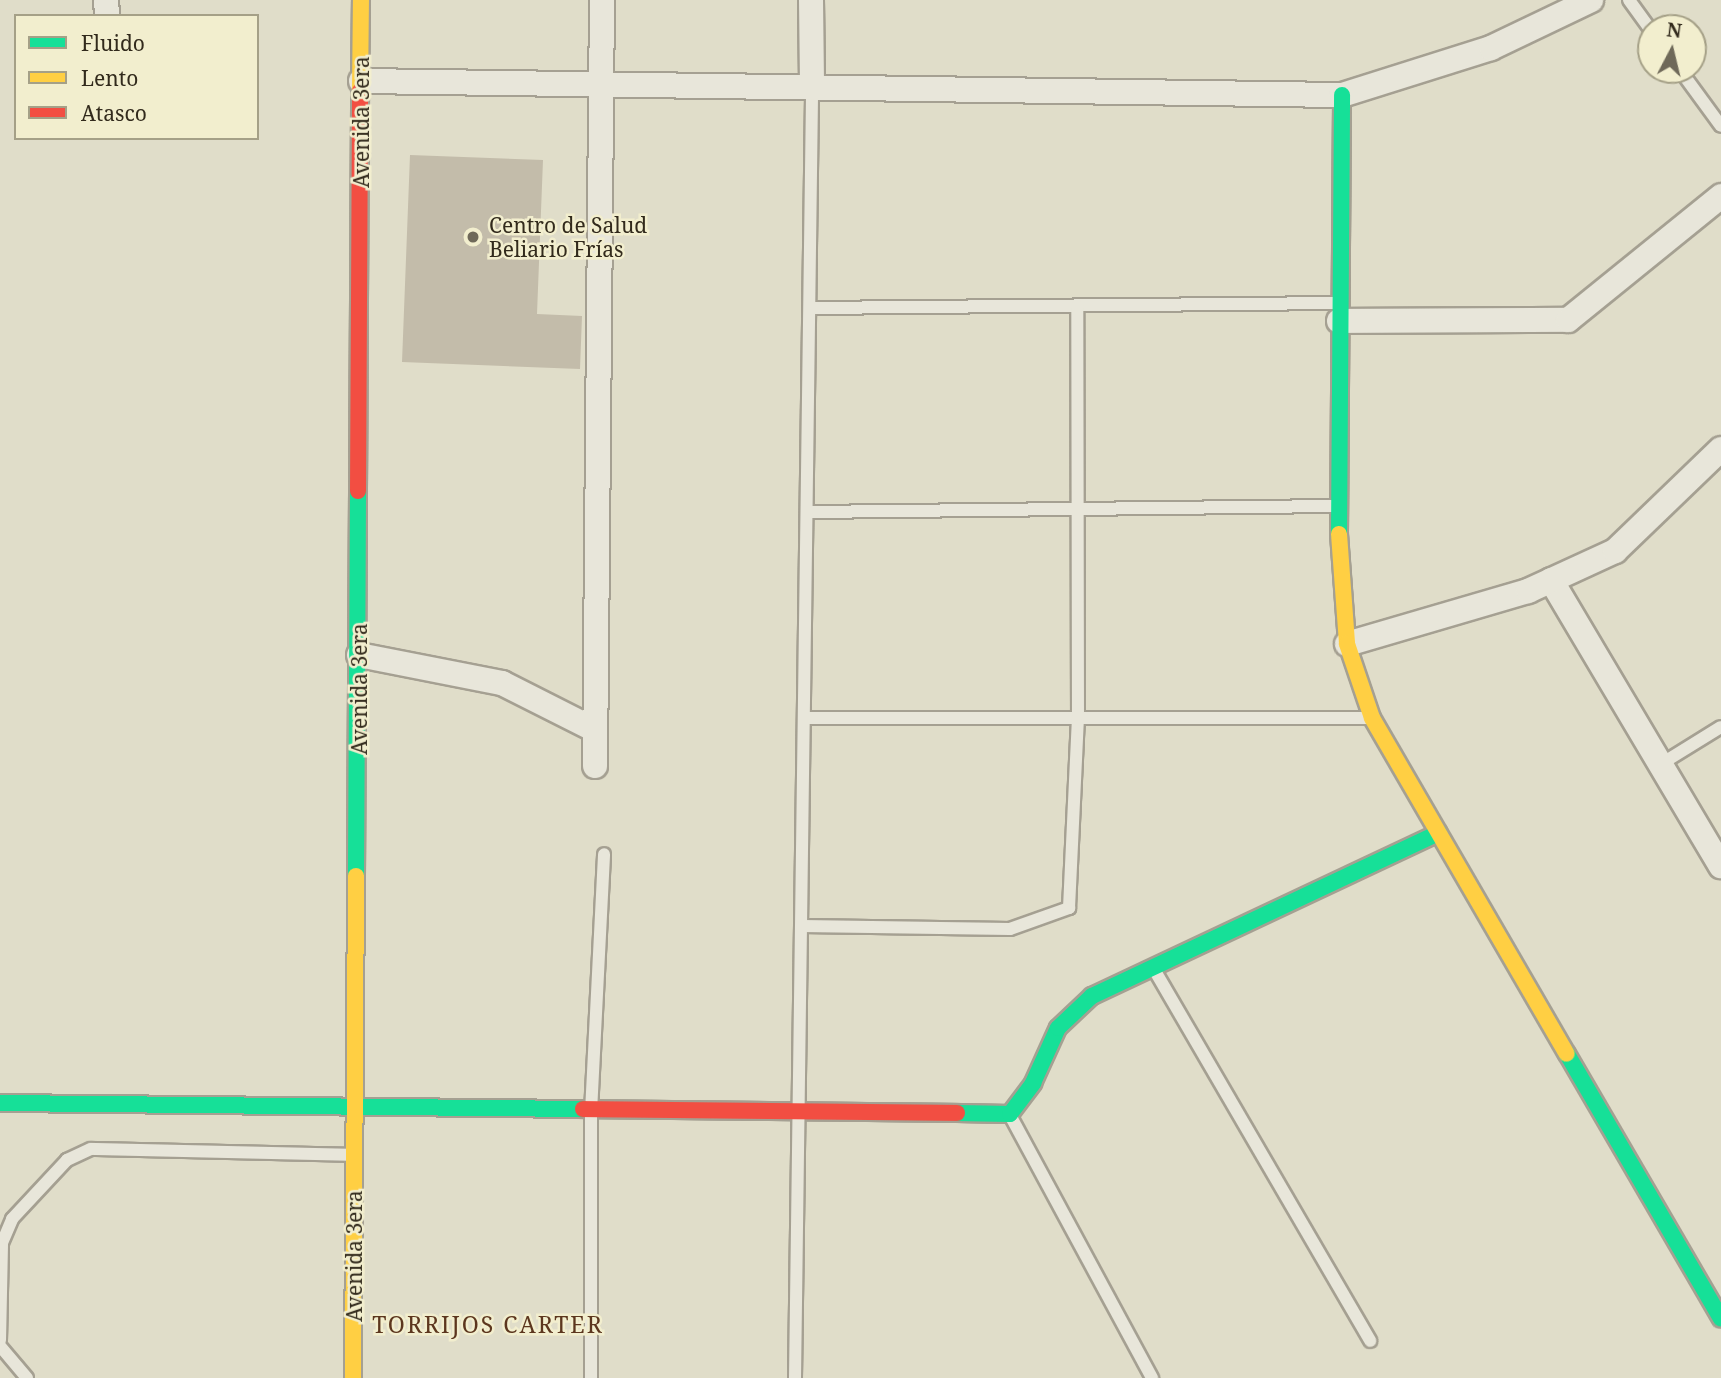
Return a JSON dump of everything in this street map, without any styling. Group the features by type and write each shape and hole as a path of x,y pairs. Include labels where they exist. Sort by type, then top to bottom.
{"street":[{"name":"Avenida 3era","path":"353,1378 361,0"},
{"path":"595,766 603,0"},
{"path":"811,0 812,88"},
{"path":"362,81 1342,96 1491,48 1591,0"},
{"path":"1342,96 1337,506 1347,643 1372,718 1721,1319"},
{"path":"1340,312 1567,320 1721,196"},
{"path":"1347,643 1551,580 1615,551 1721,449"},
{"path":"1551,580 1721,866"},
{"path":"359,655 502,683 595,730"},
{"path":"0,1103 356,1110 1010,1114 1033,1083 1058,1028 1092,996 1155,971 1439,833"}],"lane":[{"path":"1690,84 1721,126"},
{"path":"795,1378 797,1112 807,718 812,88"},
{"path":"810,308 1077,306 1340,312"},
{"path":"802,926 1010,929 1069,908 1078,715 1077,306"},
{"path":"808,512 1337,506"},
{"path":"807,718 1078,715 1372,718"},
{"path":"1661,764 1721,727"},
{"path":"591,1378 591,1112 604,854"},
{"path":"1155,971 1370,1341"},
{"path":"1010,1114 1152,1378"},
{"path":"0,1340 2,1242 12,1219 67,1160 91,1149 354,1155"},
{"path":"0,1346 27,1378"}],"building":[{"name":"Centro de Salud Beliario Frías","path":"410,155 543,160 537,314 582,316 580,369 402,362"}],"traffic: fast":[{"path":"1339,534 1342,95"},
{"path":"356,876 358,491"},
{"path":"957,1113 1010,1114 1033,1083 1058,1028 1092,996 1439,833"},
{"path":"1567,1054 1721,1319"},
{"path":"0,1103 583,1109"}],"traffic: slow":[{"path":"360,91 361,0"},
{"path":"1339,534 1347,644 1372,718 1567,1054"},
{"path":"353,1378 356,876"}],"traffic: jam":[{"path":"358,491 360,91"},
{"path":"583,1109 957,1113"}],"place":[{"name":"Centro de Salud Beliario Frías","path":"473,237"}],"district":[{"name":"TORRIJOS CARTER","path":"488,1324"}]}
